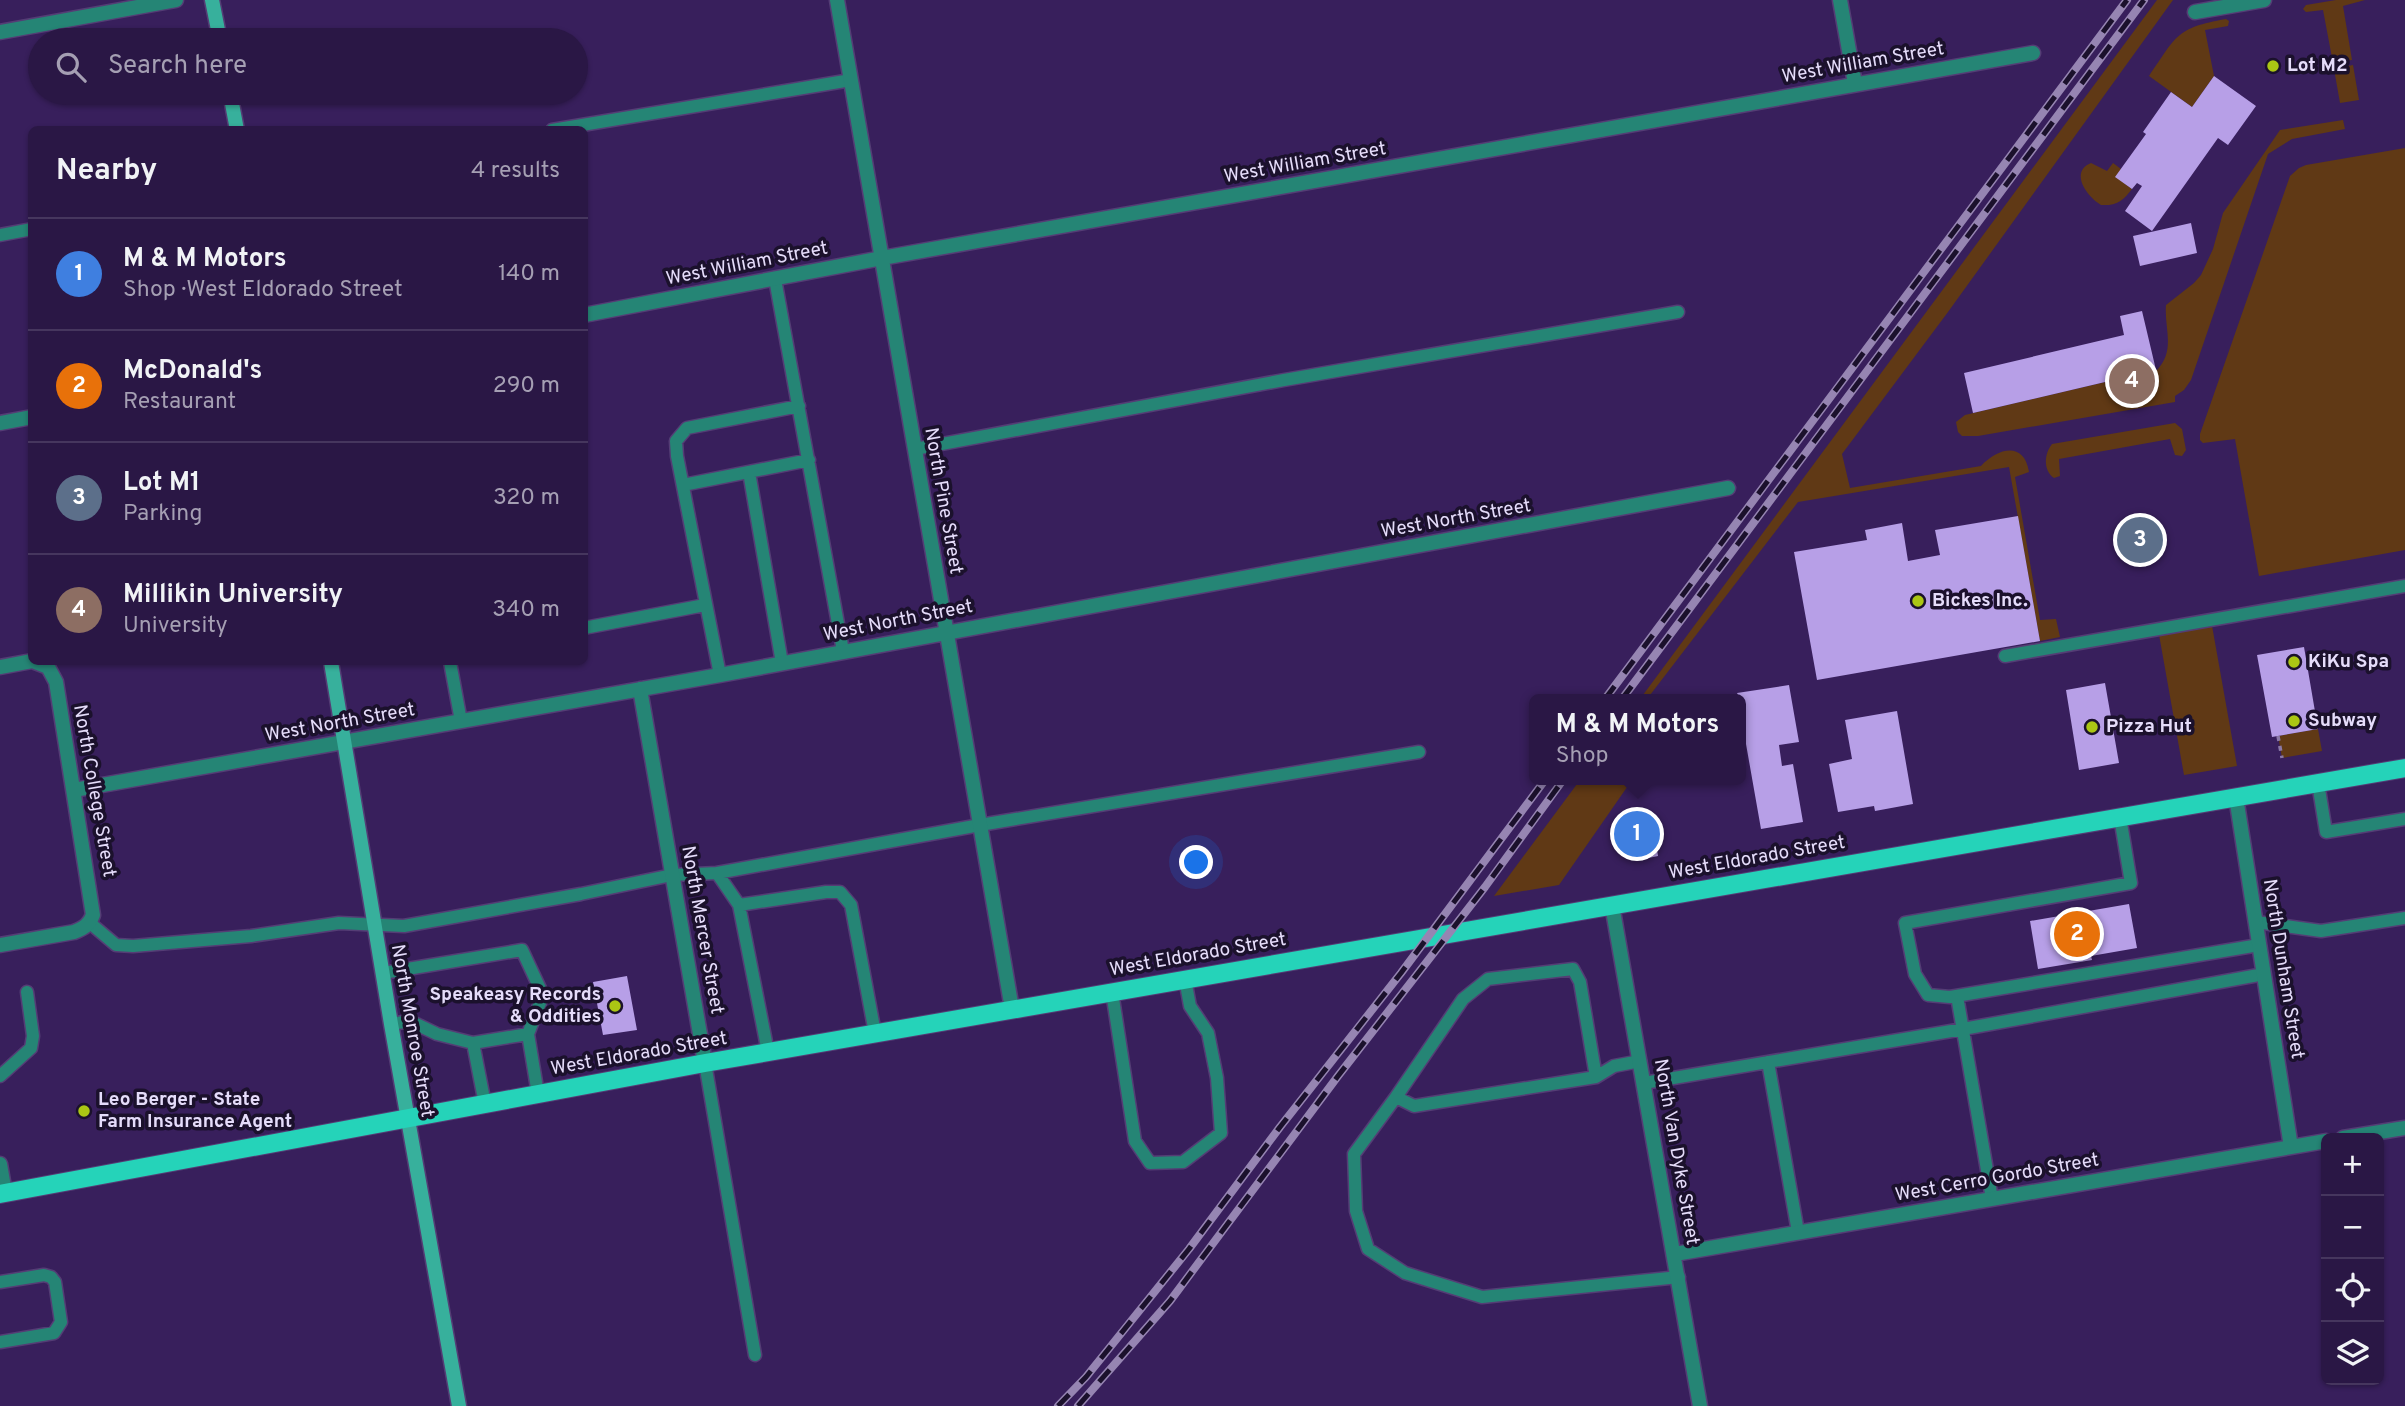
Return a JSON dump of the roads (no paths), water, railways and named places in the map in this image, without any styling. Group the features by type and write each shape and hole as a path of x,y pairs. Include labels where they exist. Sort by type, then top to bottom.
{"main road":[{"name":"West Eldorado Street","path":"2,1194 705,1063 2405,768"}],"street":[{"path":"0,32 176,0"},
{"path":"212,0 218,28"},
{"name":"North Pine Street","path":"837,0 1012,1009"},
{"path":"1840,0 1855,84"},
{"path":"2195,12 2264,0"},
{"name":"West William Street","path":"588,314 882,258 2033,53"},
{"path":"232,105 236,126"},
{"path":"0,423 28,419"},
{"name":"West North Street","path":"75,790 720,675 1728,488"},
{"path":"0,667 28,664"},
{"name":"North College Street","path":"40,665 56,682 93,905 90,923"},
{"name":"North Monroe Street","path":"331,665 391,1024 459,1406"},
{"name":"North Mercer Street","path":"640,689 705,1063"},
{"name":"North Dunham Street","path":"2236,797 2291,1147"},
{"name":"North Van Dyke Street","path":"1612,905 1700,1406"},
{"path":"0,945 74,932 90,923"},
{"path":"2374,1133 2405,1128"},
{"name":"West Cerro Gordo Street","path":"1675,1254 2321,1142"},
{"path":"0,1164 2,1194"}],"lane":[{"path":"576,126 851,80"},
{"path":"0,235 28,230"},
{"path":"775,279 843,651"},
{"path":"915,449 1284,380 1678,312"},
{"path":"720,675 676,440 687,428 799,406"},
{"path":"683,485 809,460"},
{"path":"750,472 782,663"},
{"path":"2005,656 2405,586"},
{"path":"588,627 705,605"},
{"path":"451,665 461,721"},
{"path":"90,923 116,945 133,946 251,936 339,922 404,926 673,875 717,873 980,825 1419,752"},
{"path":"2318,783 2326,832 2405,819"},
{"path":"2120,817 2131,883 1905,923 1915,974 1928,995 1957,996 2259,945"},
{"path":"717,873 739,905 768,1052"},
{"path":"739,905 840,892 851,905 875,1033"},
{"path":"2256,922 2321,931 2405,918"},
{"path":"383,973 522,950 543,995 528,1034 538,1094"},
{"path":"1596,1077 1580,982 1573,970 1488,979 1463,999 1354,1154 1356,1211 1368,1250 1405,1273 1482,1297 1679,1277"},
{"path":"1644,1083 2264,974"},
{"path":"1112,992 1135,1141 1150,1163 1182,1162 1221,1133 1217,1079 1208,1032 1190,1006 1185,979"},
{"path":"0,1076 31,1048 33,1037 27,992"},
{"path":"1957,996 1992,1199"},
{"path":"391,1024 410,1021 436,1034 473,1043 528,1034"},
{"path":"473,1043 485,1104"},
{"path":"1396,1097 1414,1106 1596,1077 1614,1066 1640,1060"},
{"path":"1768,1062 1798,1233"},
{"name":"North Mercer Street","path":"705,1063 755,1355"},
{"path":"0,1282 44,1275 51,1277 55,1282 61,1322 54,1333 0,1342"}],"railway":[{"path":"1609,694 2127,0"},
{"path":"1626,694 2144,0"},
{"path":"1058,1406 1086,1377 1189,1249 1541,785"},
{"path":"1078,1406 1170,1301 1559,785"}],"place":[{"name":"Lot M2","path":"2273,66"},
{"name":"Millikin University","path":"2132,381"},
{"name":"Lot M1","path":"2140,540"},
{"name":"Bickes Inc.","path":"1918,601"},
{"name":"KiKu Spa","path":"2294,662"},
{"name":"Subway","path":"2294,721"},
{"name":"Pizza Hut","path":"2092,727"},
{"name":"M & M Motors","path":"1637,834"},
{"name":"McDonald's","path":"2077,934"},
{"name":"Speakeasy Records & Oddities","path":"615,1006"},
{"name":"Leo Berger - State Farm Insurance Agent","path":"84,1111"}]}
